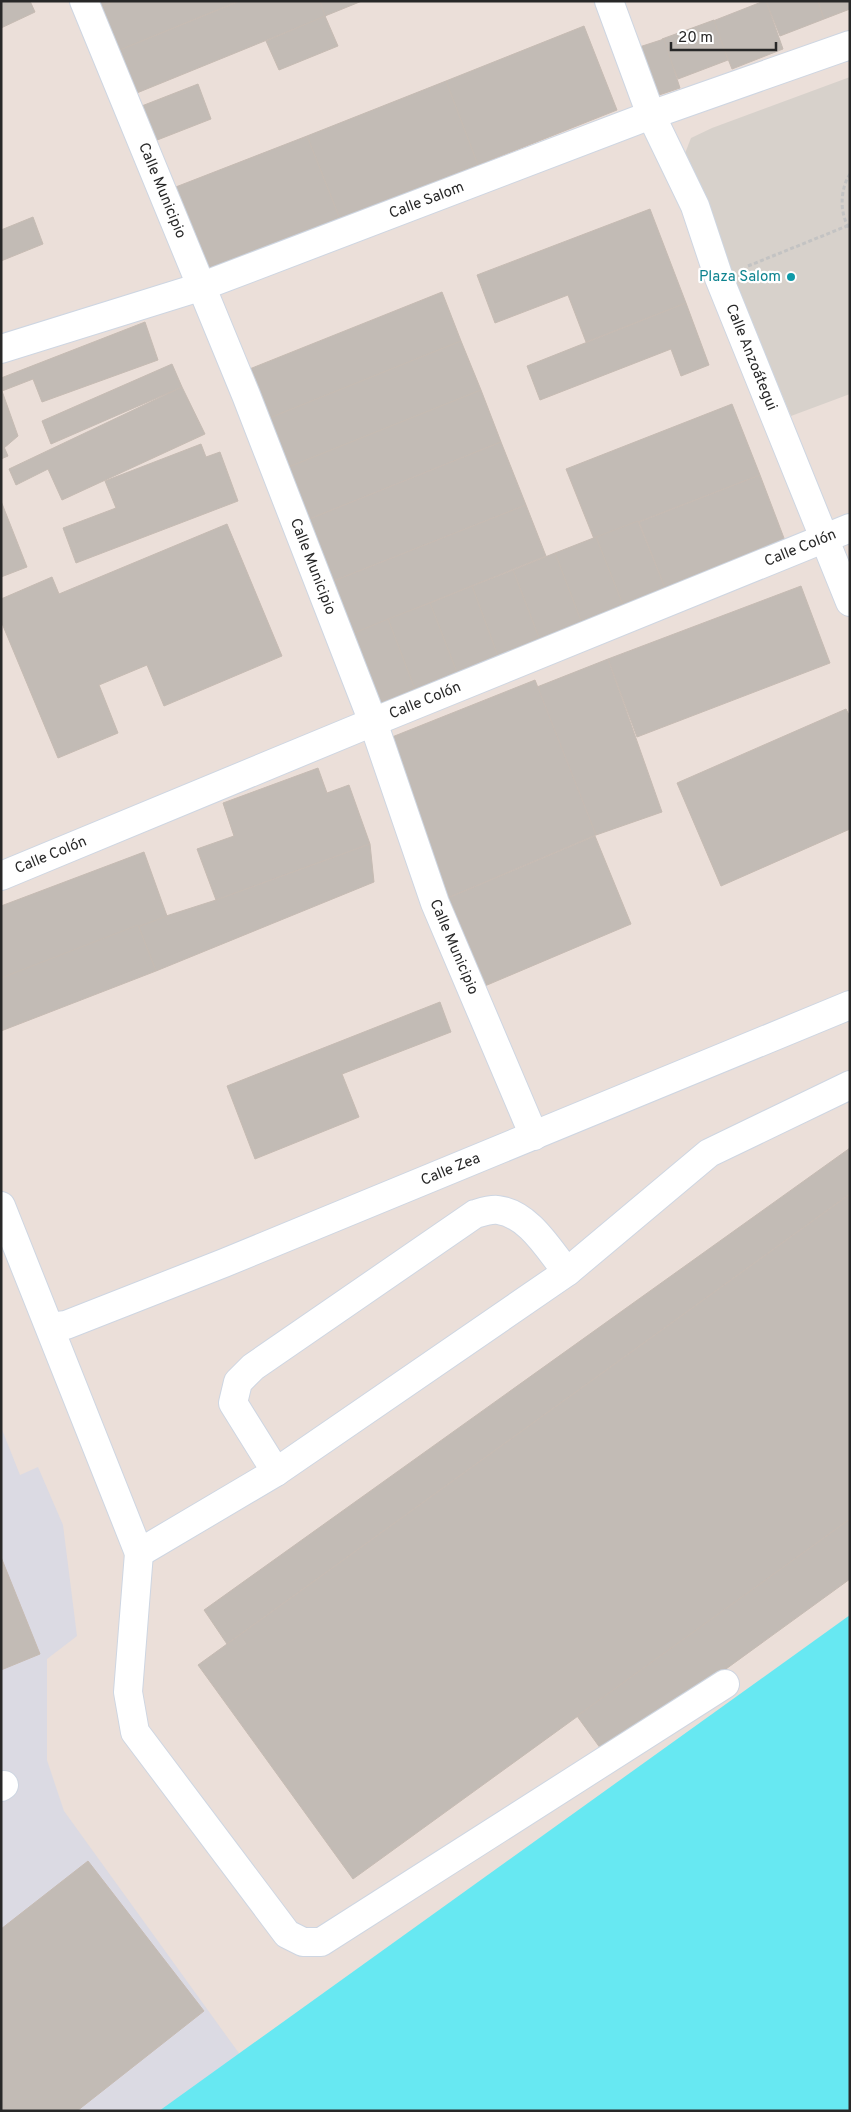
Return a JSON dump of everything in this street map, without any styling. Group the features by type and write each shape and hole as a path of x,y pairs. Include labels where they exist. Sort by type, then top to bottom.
{"street":[{"name":"Calle Municipio","path":"84,1 246,395 372,722 436,903 534,1136"},
{"name":"Calle Anzoátegui","path":"610,1 651,115 695,206 720,278 850,602"},
{"name":"Calle Salom","path":"1,349 200,287 651,115 850,45"},
{"name":"Calle Colón","path":"1,876 372,722 850,528"},
{"name":"Calle Zea","path":"50,1327 66,1325 224,1263 850,1006"},
{"path":"139,1552 276,1472 567,1272 709,1153 850,1085"},
{"path":"1,1206 139,1552 128,1692 134,1732 287,1934 303,1942 321,1942 725,1684"},
{"path":"276,1472 233,1403 238,1382 254,1367 475,1214 497,1210 517,1216 537,1234 567,1272"}],"path":[{"path":"720,278 848,228 842,205 842,195 850,174"}],"shaded area":[{"name":"Plaza Salom","path":"850,77 850,394 791,416 682,161 691,138 712,128"},
{"path":"1,1427 20,1475 38,1467 63,1525 77,1636 47,1659 47,1760 64,1811 241,2056 165,2111 1,2111"}],"water":[{"path":"850,1615 850,2111 159,2111"}],"building":[{"path":"1,1 30,1 35,12 1,28"},
{"path":"88,1 116,1 92,11"},
{"path":"116,1 239,1 110,54 92,11"},
{"path":"240,1 320,1 326,16 127,97 110,54"},
{"path":"320,1 362,1 325,16"},
{"path":"766,1 783,49 732,69 713,21"},
{"path":"766,1 818,1 824,19 780,36"},
{"path":"818,1 850,1 850,9 824,19"},
{"path":"325,16 338,46 279,70 266,41"},
{"path":"714,20 728,60 678,79 662,39"},
{"path":"584,26 617,110 478,165 446,81"},
{"path":"664,39 680,88 647,99 630,50"},
{"path":"446,81 478,165 340,219 307,136"},
{"path":"198,84 211,119 147,144 134,109"},
{"path":"307,136 340,219 201,274 168,190"},
{"path":"650,209 686,303 586,342 568,295 495,323 477,275"},
{"path":"33,217 43,244 1,261 1,230"},
{"path":"442,292 461,341 262,421 242,372"},
{"path":"686,303 709,365 681,376 671,349 540,400 527,366"},
{"path":"145,322 158,360 42,402 33,379 2,391 18,436 4,448 1,440 1,378"},
{"path":"461,341 481,390 281,470 262,421"},
{"path":"172,364 182,387 51,444 42,421"},
{"path":"182,387 205,434 62,500 48,469 16,485 9,469"},
{"path":"481,390 501,442 302,522 281,470"},
{"path":"732,404 760,475 594,539 566,469"},
{"path":"1,440 8,456 1,459"},
{"path":"501,442 526,505 326,584 302,522"},
{"path":"201,444 206,457 220,452 238,501 76,563 63,528 116,508 105,481"},
{"path":"760,475 787,546 667,593 639,522"},
{"path":"1,501 27,567 1,577"},
{"path":"526,505 546,556 347,636 326,584"},
{"path":"638,521 667,593 625,610 596,537"},
{"path":"227,524 282,656 164,706 147,665 99,685 118,733 58,758 1,621 1,599 52,577 59,594"},
{"path":"596,537 625,610 583,626 555,553"},
{"path":"555,553 583,626 541,643 513,570"},
{"path":"513,570 541,643 499,659 472,586"},
{"path":"472,586 499,659 458,675 430,603"},
{"path":"801,586 830,663 637,737 608,659"},
{"path":"430,603 458,675 416,692 388,619"},
{"path":"388,619 416,692 374,708 347,636"},
{"path":"608,659 662,812 596,835 537,687"},
{"path":"535,680 596,835 445,899 382,741"},
{"path":"846,709 850,717 850,829 721,886 677,783"},
{"path":"318,768 327,793 349,785 370,844 216,900 197,849 234,836 223,803"},
{"path":"595,836 631,924 473,991 436,903"},
{"path":"370,844 374,882 156,971 138,925 216,900"},
{"path":"144,852 167,916 1,978 1,906"},
{"path":"138,925 156,971 1,1031 1,978"},
{"path":"440,1002 451,1032 342,1074 359,1117 255,1159 227,1086"},
{"path":"850,1148 850,1194 227,1644 204,1610"},
{"path":"850,1194 850,1519 353,1879 198,1665"},
{"path":"850,1519 850,1579 606,1756 577,1716"},
{"path":"1,1557 40,1654 1,1670"},
{"path":"88,1861 204,2011 77,2111 1,2111 1,1929"}],"place":[{"name":"Plaza Salom","path":"791,277"}]}
